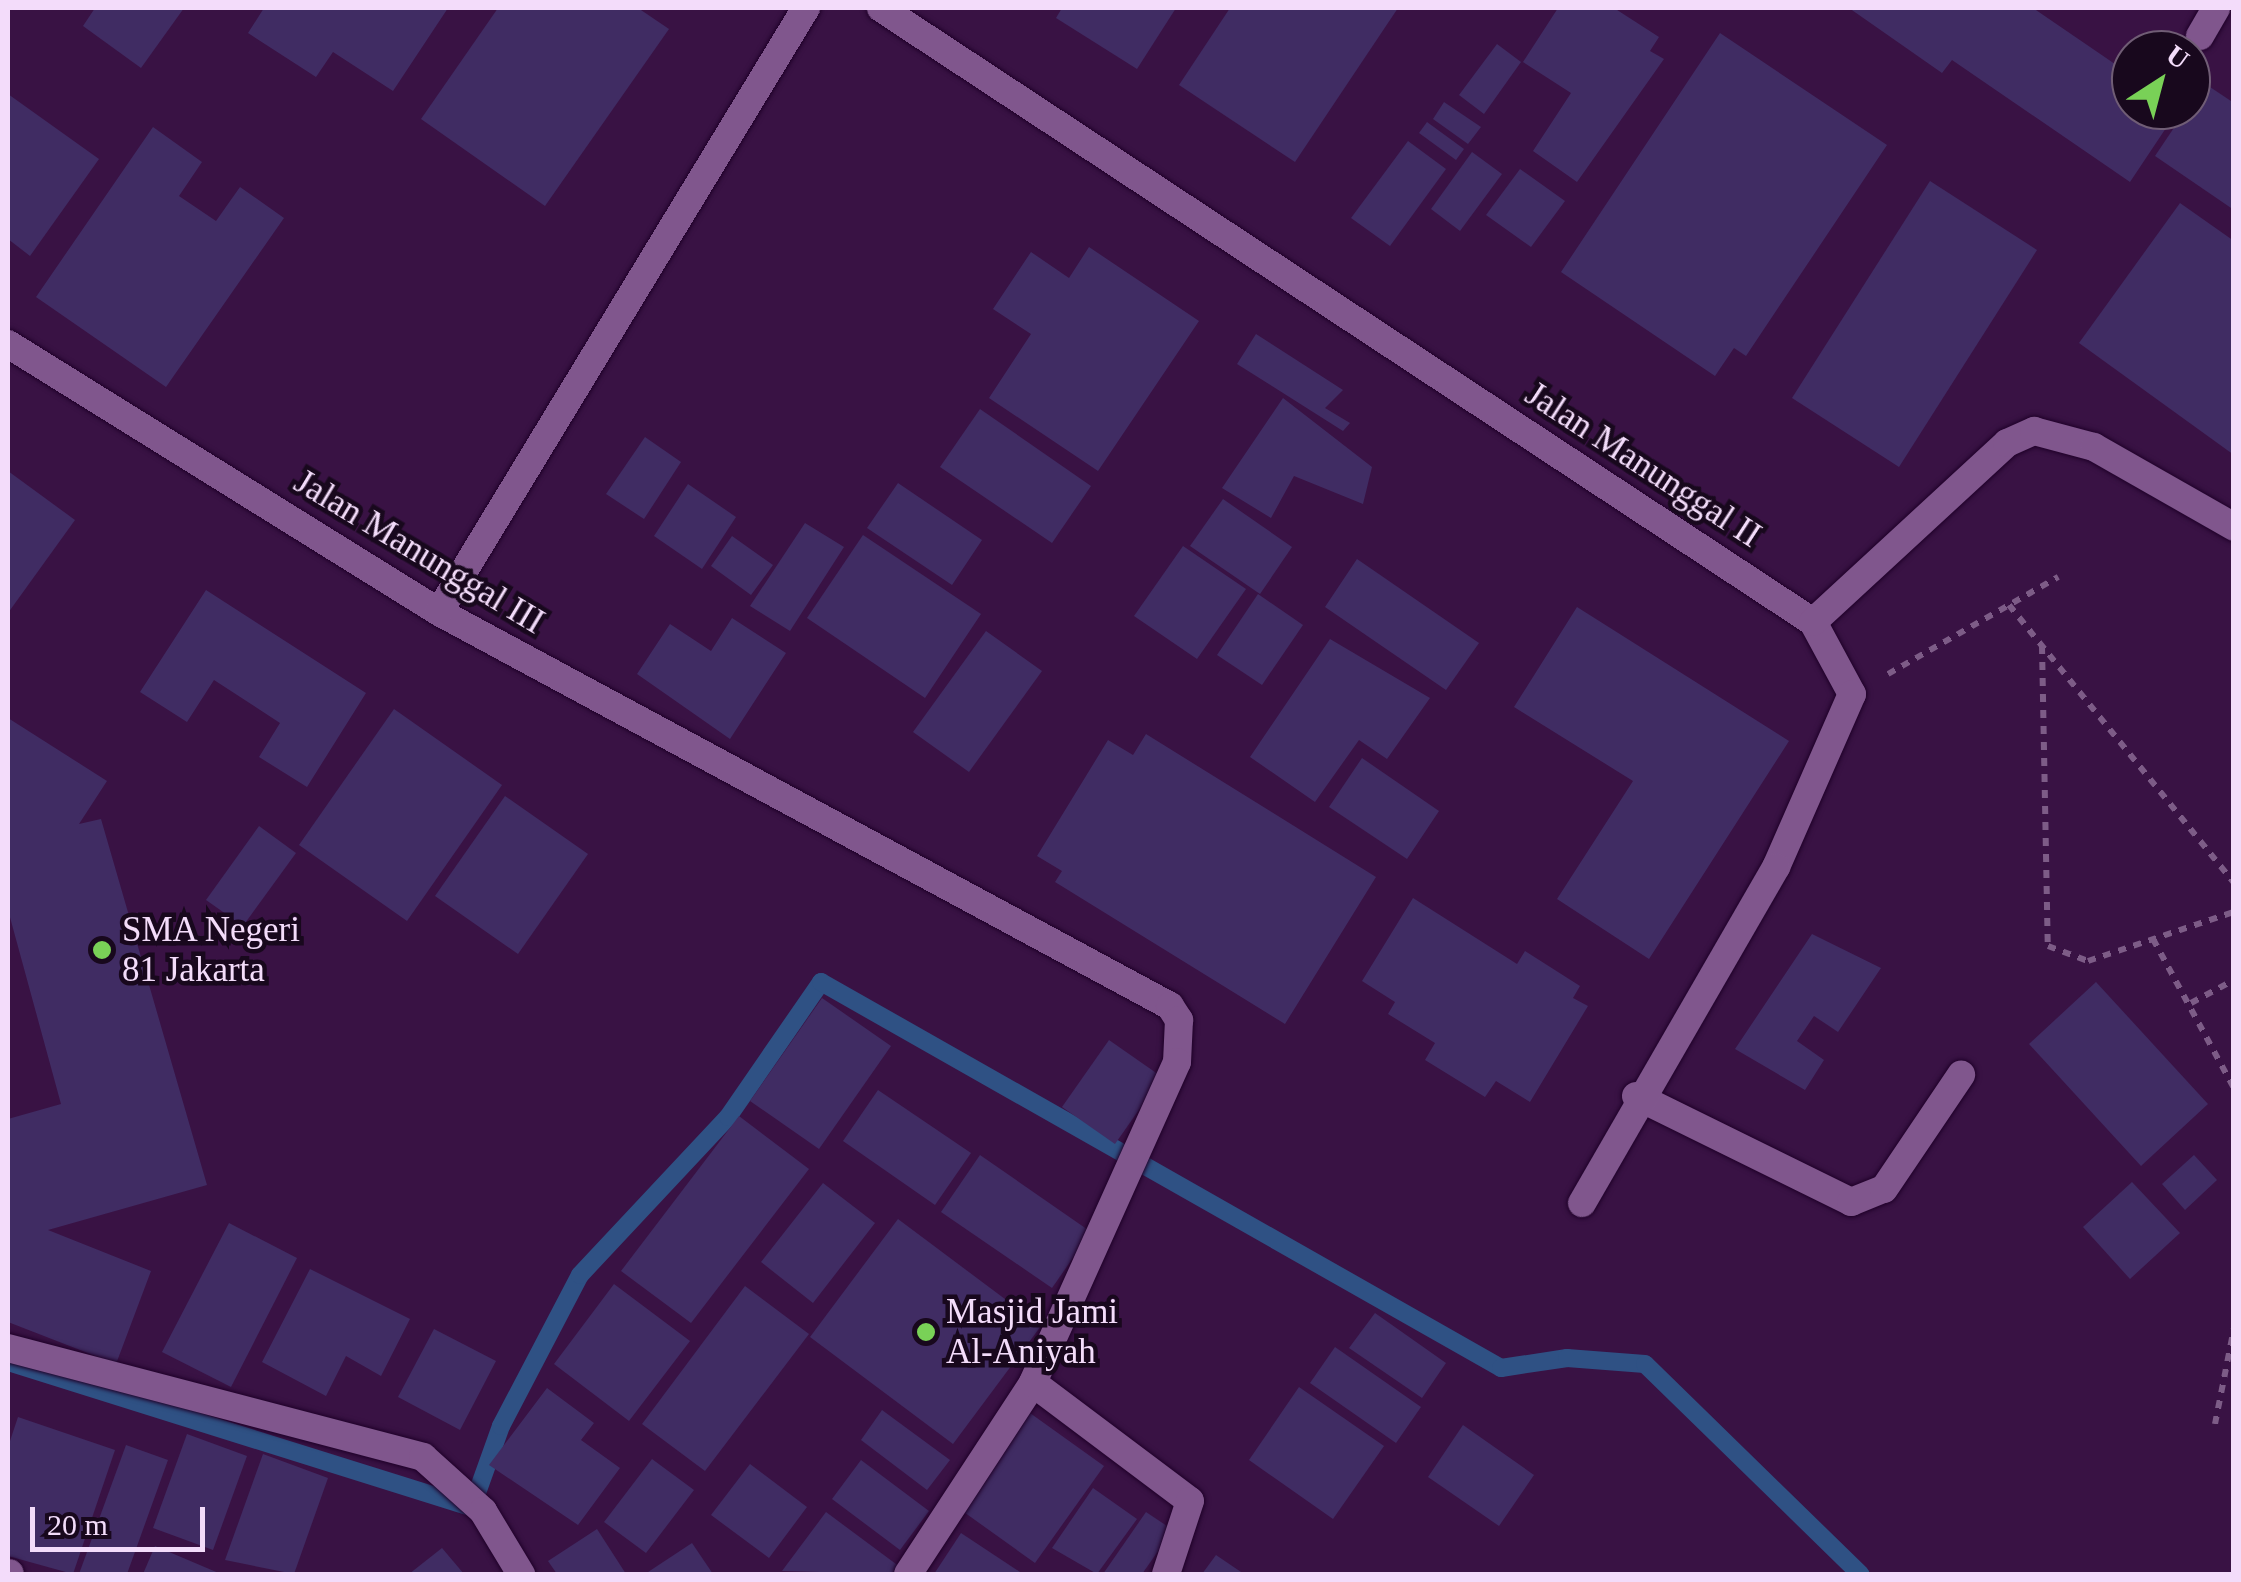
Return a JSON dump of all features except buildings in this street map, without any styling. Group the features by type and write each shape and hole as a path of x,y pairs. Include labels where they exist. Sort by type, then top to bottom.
{"street":[{"path":"439,612 806,8"},
{"name":"Jalan Manunggal II","path":"880,8 1814,622 1852,694"},
{"path":"2203,30 2216,8"},
{"name":"Jalan Manunggal III","path":"8,344 439,612 1170,1006 1179,1020 1177,1062 1033,1384"},
{"path":"1814,622 2006,443 2034,431 2094,447 2234,527"},
{"path":"1582,1203 1636,1096 1776,867 1852,694"},
{"path":"1636,1096 1851,1202 1884,1190 1962,1075"},
{"path":"8,1348 444,1470 483,1510 522,1574"},
{"path":"908,1574 1033,1384 1190,1501 1166,1574"}],"path":[{"path":"1852,694 2058,577"},
{"path":"2009,605 2234,883"},
{"path":"2042,646 2048,946 2088,961 2234,912"},
{"path":"2153,939 2191,1002 2234,1088"},
{"path":"2191,1002 2234,980"},
{"path":"2215,1424 2234,1328"}],"waterway":[{"path":"8,1362 472,1507 501,1426 580,1275 728,1117 821,982 1501,1368 1567,1358 1645,1364 1860,1574"}],"place":[{"name":"SMA Negeri 81 Jakarta","path":"102,950"},
{"name":"Masjid Jami Al-Aniyah","path":"926,1332"}]}
